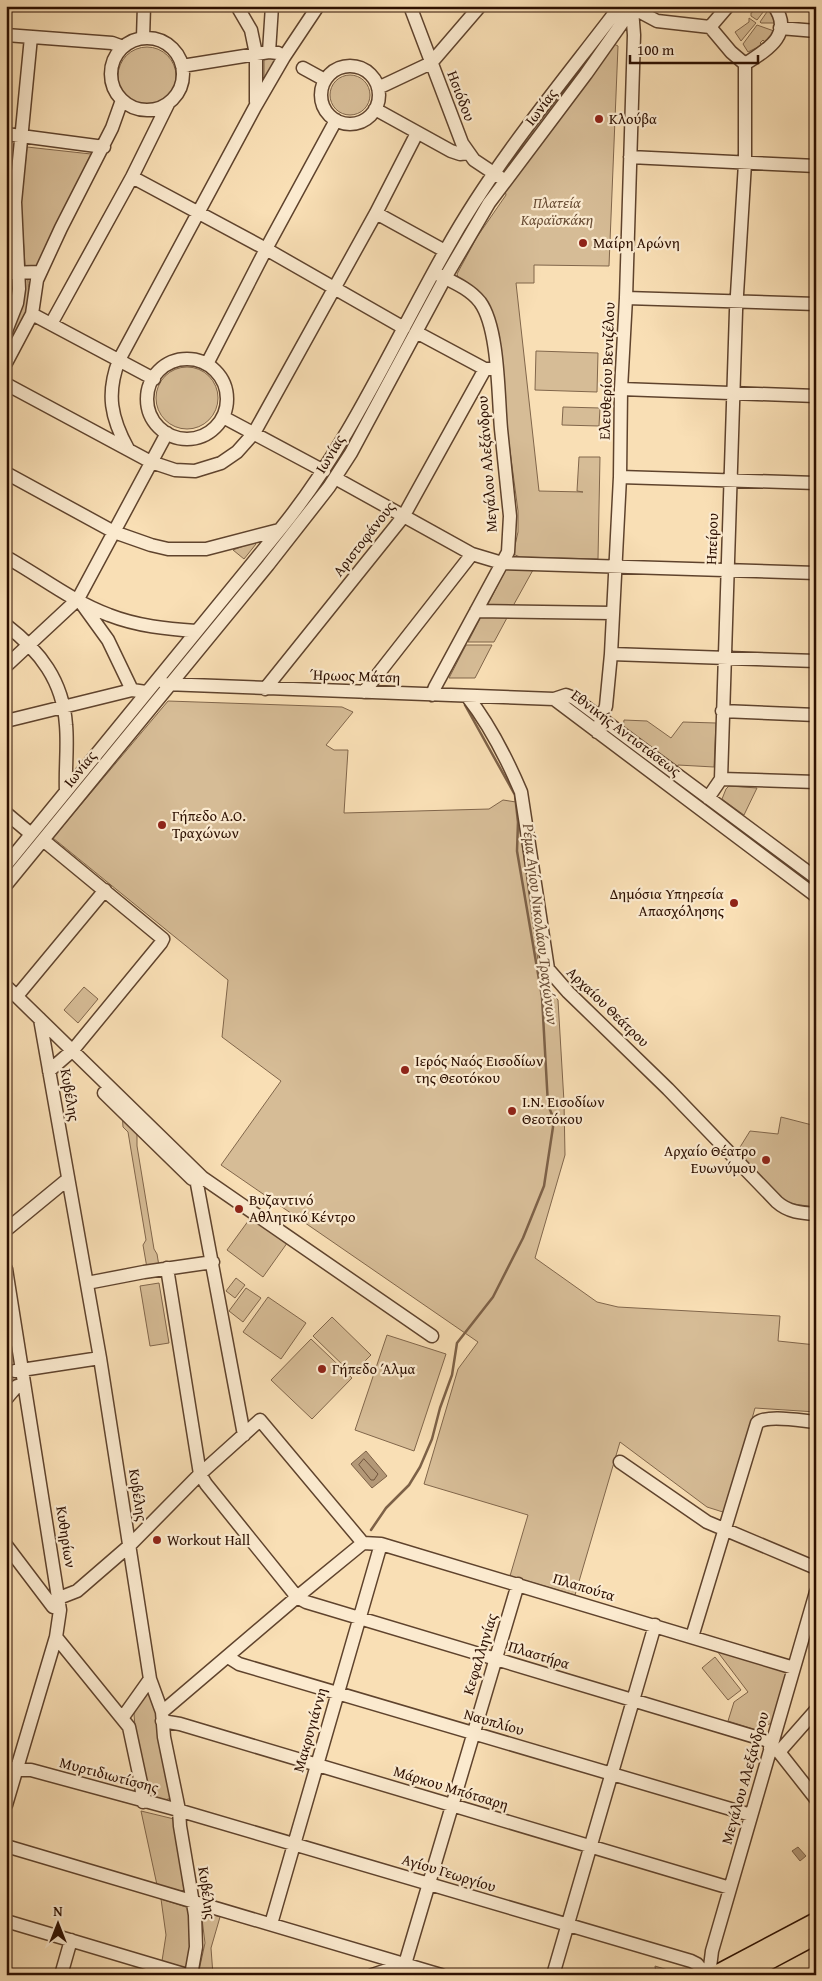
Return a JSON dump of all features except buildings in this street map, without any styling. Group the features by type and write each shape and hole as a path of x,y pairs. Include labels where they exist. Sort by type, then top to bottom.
{"main road":[{"path":"714,1975 816,1921"},
{"path":"743,1975 816,1936"}],"street":[{"path":"143,38 144,6"},
{"path":"237,6 262,53"},
{"path":"255,107 262,53 272,6"},
{"path":"128,449 116,421 111,399 114,372 119,360 255,107 284,56 318,6"},
{"name":"Ησιόδου","path":"410,6 462,143 474,160 506,181"},
{"path":"378,88 431,63 480,6"},
{"path":"710,27 728,6"},
{"path":"629,7 657,21 710,27 731,52 745,64 772,46 777,39 780,18 774,6"},
{"name":"Ελευθερίου Βενιζέλου","path":"597,732 606,706 611,654 620,477 621,389 626,298 634,35 629,7"},
{"name":"Ιωνίας","path":"410,330 445,251 494,174 629,7"},
{"name":"Ιωνίας","path":"6,885 303,521 410,330 445,278 489,203 629,7"},
{"path":"780,28 816,31"},
{"path":"6,35 112,43 123,47"},
{"path":"6,331 17,303 13,273 11,202 22,136 32,37"},
{"path":"51,324 132,178 168,104 176,96 181,86 182,66 178,55 168,45 157,40 143,38 123,47 114,59 111,73 113,85 122,100 130,106 145,110 168,104"},
{"path":"182,66 262,53 278,53 284,56"},
{"name":"Ηπείρου","path":"720,778 737,301 745,163 745,64"},
{"path":"353,66 369,74 378,88 378,100 375,109 370,116 360,122 349,124 336,120 327,113 322,102 321,91 325,80 337,69 353,66"},
{"path":"304,68 325,80"},
{"path":"6,363 10,345 32,314 40,272 104,147 122,100"},
{"path":"375,109 457,154 468,153"},
{"path":"207,364 266,249 336,120"},
{"path":"6,384 151,462 175,470 195,471 229,458 254,433 376,213 417,133"},
{"path":"6,134 104,147"},
{"path":"630,157 816,166"},
{"path":"132,178 266,249 410,330 491,369"},
{"path":"376,213 445,251"},
{"path":"13,273 40,272"},
{"name":"Μεγάλου Αλεξάνδρου","path":"432,277 438,275 445,278 474,296 485,312 491,327 491,369 510,516 508,552 432,695"},
{"path":"626,298 816,304"},
{"path":"32,314 154,378"},
{"path":"190,360 207,364 217,373 225,387 227,401 223,417 212,430 199,437 182,438 167,433 155,422 149,410 148,394 154,378 162,369 175,361 190,360"},
{"name":"Αριστοφάνους","path":"265,689 403,517 491,369"},
{"path":"621,389 816,396"},
{"path":"223,417 472,554 502,563 816,572"},
{"path":"6,666 78,600 167,433"},
{"path":"6,473 114,532 151,546 189,550 222,546 279,530"},
{"name":"Ιωνίας","path":"6,865 279,530 329,475"},
{"path":"620,477 816,483"},
{"path":"364,692 472,554"},
{"path":"6,556 98,611 128,621 162,628 196,631"},
{"path":"78,600 108,640 132,690"},
{"path":"476,611 612,613"},
{"path":"6,625 30,644 54,680 64,708 66,727 66,791"},
{"path":"611,654 816,661"},
{"path":"383,668 390,693"},
{"name":"Ήρωος Μάτση","path":"154,682 170,685 554,699"},
{"path":"6,721 132,690 146,692"},
{"path":"116,695 124,697 128,701 131,711"},
{"name":"Εθνικής Αντιστάσεως","path":"554,699 566,695 574,698 816,878"},
{"name":"Αρχαίου Θεάτρου","path":"467,696 513,772 521,792 548,969 568,992 668,1089 777,1202 784,1208 795,1212 816,1214"},
{"name":"Εθνικής Αντιστάσεως","path":"554,699 816,896"},
{"path":"722,711 816,715"},
{"path":"708,798 720,778 816,782"},
{"path":"6,813 31,834"},
{"path":"43,840 163,938 75,1052 49,1071"},
{"path":"16,996 105,890"},
{"path":"6,986 75,1052 116,1098 200,1181 432,1336"},
{"name":"Κυβέλης","path":"40,1019 100,1358 150,1679 154,1686 162,1716 179,1810 193,1901 196,1947 189,1975"},
{"path":"6,1230 68,1179"},
{"path":"200,1181 244,1434"},
{"path":"87,1283 167,1268 213,1262"},
{"path":"167,1268 200,1474 297,1597"},
{"name":"Κυθηρίων","path":"6,1269 19,1370 56,1603 52,1626 12,1764 6,1805"},
{"name":"Κυθηρίων","path":"6,1317 19,1370 18,1386 56,1603 60,1610 56,1637 6,1781"},
{"path":"19,1370 100,1358"},
{"path":"6,1399 18,1386"},
{"path":"692,1637 758,1423 761,1420 770,1418 816,1422"},
{"path":"6,1546 56,1603 77,1591 129,1546 200,1474 260,1420 363,1544 297,1597 162,1716"},
{"path":"620,1462 698,1517 816,1568"},
{"name":"Πλαπούτα","path":"363,1544 381,1544 717,1643 794,1668"},
{"name":"Μακρυγιάννη","path":"271,1924 381,1544"},
{"name":"Κεφαλληνίας","path":"405,1964 518,1584"},
{"name":"Μεγάλου Αλεξάνδρου","path":"708,1975 712,1951 751,1815 774,1748 816,1592"},
{"name":"Πλαστήρα","path":"297,1597 306,1602 633,1700 774,1748"},
{"path":"553,1975 655,1625"},
{"path":"56,1637 123,1717 129,1727 143,1802"},
{"name":"Ναυπλίου","path":"228,1657 239,1664 751,1815"},
{"path":"123,1717 150,1679"},
{"path":"816,1710 774,1748 816,1799"},
{"name":"Μάρκου Μπότσαρη","path":"162,1716 180,1724 730,1888"},
{"name":"Μυρτιδιωτίσσης","path":"12,1764 143,1802 179,1810"},
{"name":"Αγίου Γεωργίου","path":"179,1810 691,1961 708,1975"},
{"path":"6,1846 441,1975"},
{"path":"6,1921 189,1975"},
{"path":"60,1975 71,1940"},
{"path":"372,1975 405,1964"}],"green space":[{"path":"762,6 767,7 757,20 751,16 751,13"},
{"path":"769,9 775,23 761,23 760,22"},
{"path":"749,18 756,23 741,41 735,32 749,22"},
{"path":"757,25 774,31 766,43 763,40 760,43 762,45 748,52 743,44"},
{"path":"609,28 612,29 522,151 519,151 518,148"},
{"name":"Πλατεία Καραϊσκάκη","path":"614,44 618,46 609,266 534,265 534,283 516,283 539,491 583,492 577,491 579,457 600,457 598,559 520,557 513,554 518,532 518,511 503,398 499,334 493,316 470,286 458,277 457,274 477,237 506,195 505,190"},
{"path":"141,47 153,47 168,55 176,70 176,82 168,97 153,105 141,105 126,97 118,82 118,70 126,55"},
{"path":"264,57 277,59 264,83"},
{"path":"350,75 364,81 370,95 364,109 350,115 336,109 330,95 336,81"},
{"path":"27,147 91,154 37,266 25,266 21,204"},
{"path":"23,280 28,280 27,310 22,324 12,335 10,333"},
{"path":"536,351 598,353 597,392 535,390"},
{"path":"181,367 193,367 209,376 216,386 218,398 216,410 209,420 193,429 181,429 170,424 161,415 156,404 156,392 161,381 170,372"},
{"path":"563,407 600,408 599,426 562,425"},
{"path":"254,542 256,544 244,559 233,550"},
{"path":"506,569 533,570 513,606 487,606"},
{"path":"482,615 508,616 494,642 468,642"},
{"path":"466,645 492,645 475,678 449,678"},
{"path":"168,701 342,707 353,712 326,745 334,750 348,750 344,813 489,809 503,800 516,802 541,982 558,1000 564,1102 565,1155 535,1258 597,1302 618,1307 780,1316 778,1341 816,1345 816,1412 755,1408 726,1513 707,1507 620,1442 575,1595 510,1576 528,1515 424,1484 458,1369 478,1342 221,1165 281,1081 222,1037 228,980 53,838"},
{"path":"624,720 647,721 671,738 683,722 716,723 714,767 678,765 677,768 623,730"},
{"path":"607,730 816,886 816,889 605,731"},
{"path":"729,786 757,788 744,815 722,799"},
{"path":"84,987 98,999 78,1023 64,1010"},
{"path":"122,1111 137,1123 137,1146 154,1249 159,1266 147,1268 143,1245 146,1240 128,1132 123,1127"},
{"path":"781,1117 816,1126 816,1207 793,1204 783,1200 737,1152 750,1131 778,1134"},
{"path":"254,1213 290,1239 263,1277 227,1250"},
{"path":"236,1278 245,1285 235,1298 226,1291"},
{"path":"159,1283 169,1343 150,1346 140,1286"},
{"path":"246,1288 261,1298 243,1322 229,1311"},
{"path":"268,1297 306,1323 281,1359 243,1332"},
{"path":"332,1317 371,1355 352,1374 313,1336"},
{"path":"387,1335 446,1354 414,1451 355,1430"},
{"path":"311,1339 352,1378 312,1419 271,1380"},
{"path":"6,1341 13,1379 6,1388"},
{"path":"714,1647 792,1670 775,1724 769,1724 760,1731 728,1721 734,1702 748,1692"},
{"path":"715,1657 741,1690 728,1700 702,1668"},
{"path":"152,1688 171,1798 165,1800 148,1794 135,1727 134,1714 144,1690"},
{"path":"141,1811 174,1819 184,1890 181,1891 157,1885"},
{"path":"161,1899 189,1908 192,1936 187,1968 162,1961 166,1935"},
{"path":"201,1911 220,1917 211,1948 213,1975 198,1975 205,1943"},
{"path":"655,1966 684,1975 656,1975"}],"water":[{"path":"366,1451 387,1476 372,1488 351,1464"},
{"path":"798,1847 806,1856 800,1861 792,1851"}],"waterway":[{"name":"Ρέμα Αγίου Νικολάου Τραχώνων","path":"371,1530 386,1508 409,1485 420,1467 432,1439 440,1408 452,1375 457,1343 493,1297 523,1238 544,1186 553,1127 553,1117 548,1105 542,997 517,851 518,822 515,795 465,705"}],"place":[{"name":"Κλούβα","path":"599,119"},
{"name":"Μαίρη Αρώνη","path":"583,243"},
{"name":"Γήπεδο Α.Ο. Τραχώνων","path":"162,825"},
{"name":"Δημόσια Υπηρεσία Απασχόλησης","path":"734,903"},
{"name":"Ιερός Ναός Εισοδίων της Θεοτόκου","path":"405,1070"},
{"name":"Ι.Ν. Εισοδίων Θεοτόκου","path":"512,1111"},
{"name":"Αρχαίο Θέατρο Ευωνύμου","path":"766,1160"},
{"name":"Βυζαντινό Αθλητικό Κέντρο","path":"239,1209"},
{"name":"Γήπεδο Άλμα","path":"322,1369"},
{"name":"Workout Hall","path":"157,1540"}]}
